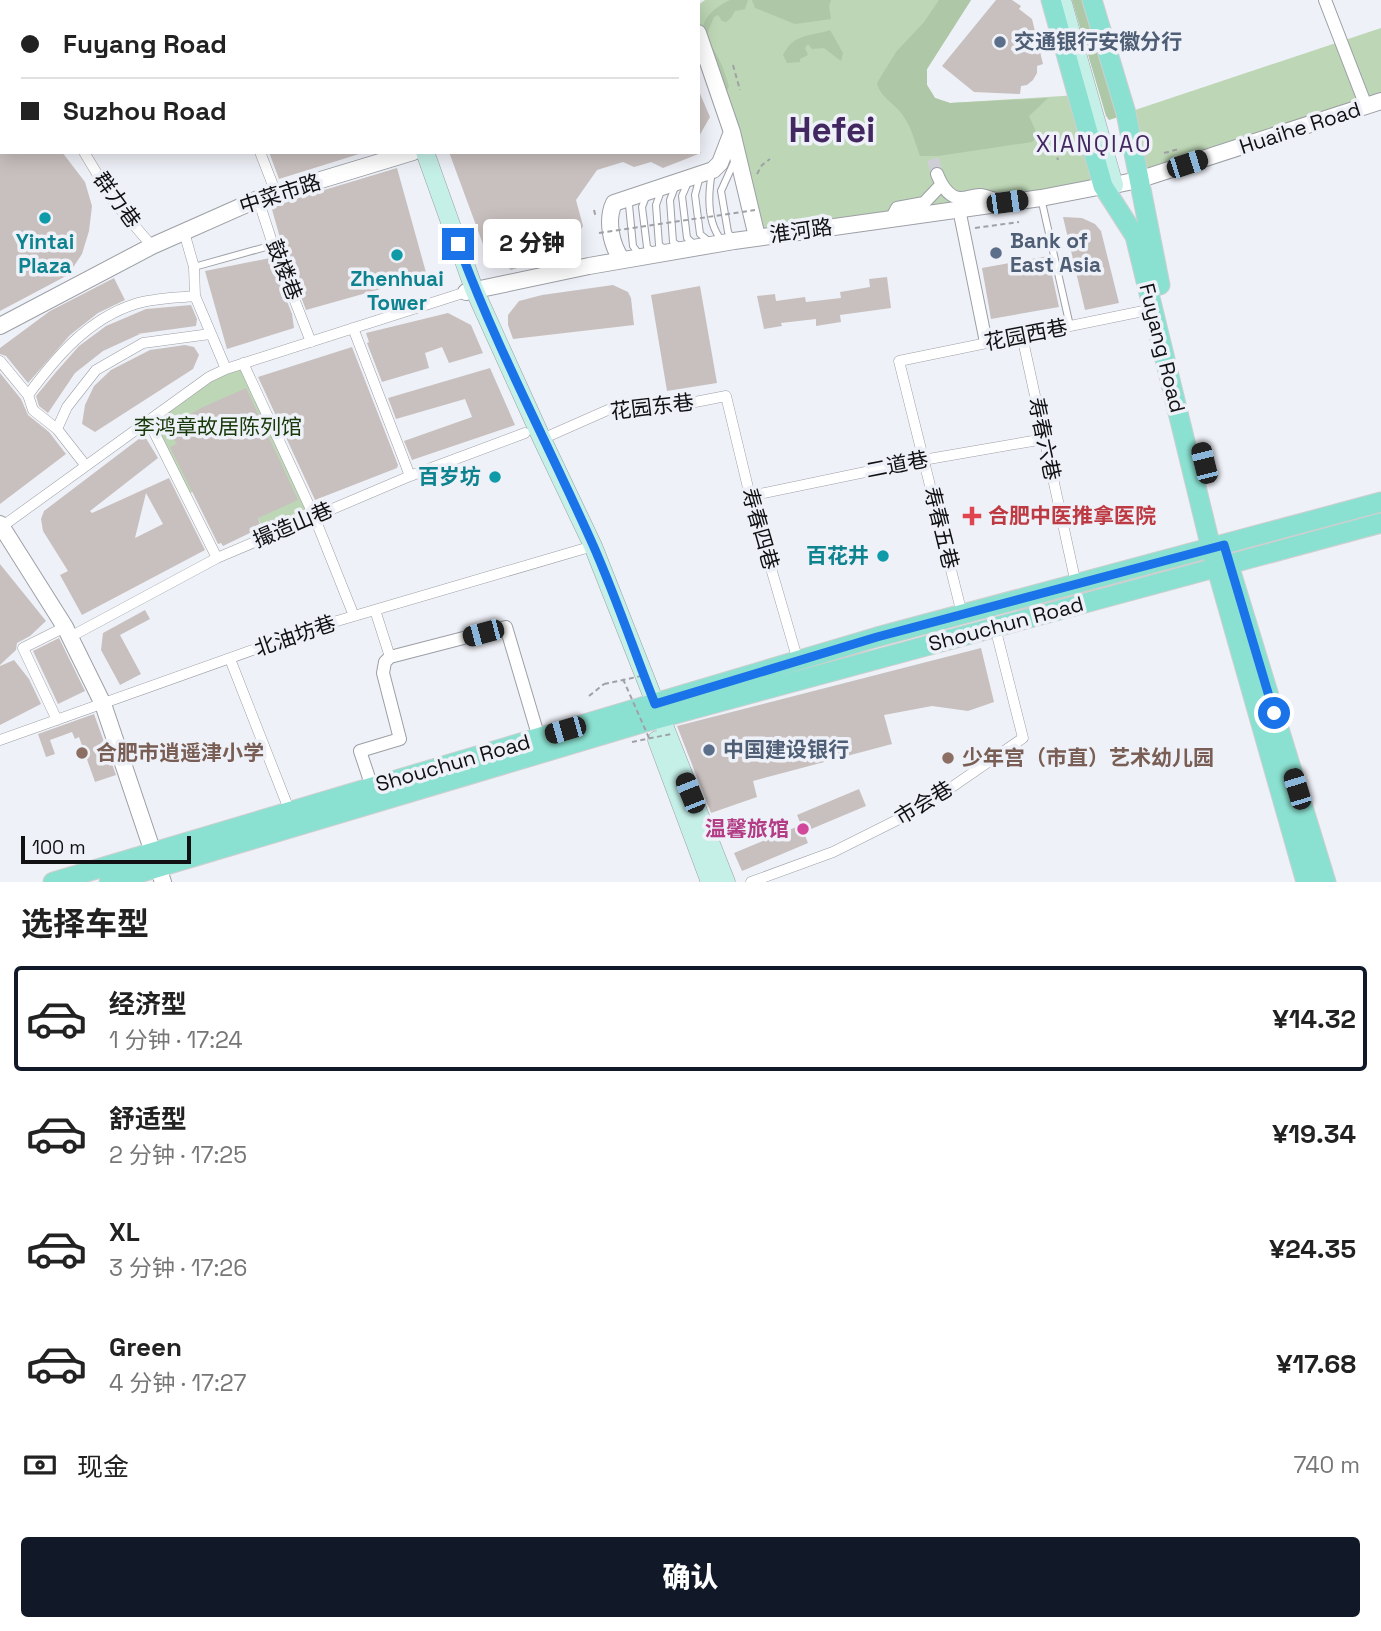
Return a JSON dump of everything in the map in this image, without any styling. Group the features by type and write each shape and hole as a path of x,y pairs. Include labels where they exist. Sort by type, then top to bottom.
{"main road":[{"name":"Fuyang Road","path":"1051,0 1109,186 1135,236 1303,881"},
{"path":"1062,0 1109,186"},
{"name":"Fuyang Road","path":"1092,0 1126,113 1164,304 1220,555 1325,882"},
{"path":"414,154 533,436 589,547 655,720 710,882"},
{"path":"426,154 470,291"},
{"name":"Shouchun Road","path":"109,882 655,720 995,627 1381,502"},
{"name":"Shouchun Road","path":"53,882 158,867 290,813 372,787 539,738 655,720 798,660 962,614 1076,584 1381,523"},
{"path":"655,720 726,882"}],"street":[{"path":"1325,0 1373,103"},
{"path":"700,39 732,132 757,237"},
{"name":"Huaihe Road","path":"1138,180 1373,103"},
{"path":"622,260 614,250 609,214 614,203 720,163 732,132"},
{"name":"群力巷","path":"85,154 114,202 152,246"},
{"path":"261,154 276,193"},
{"name":"中菜市路","path":"0,326 152,246 258,199 406,154"},
{"path":"891,219 897,208 924,204 939,180 949,194 959,198 982,195 993,200 1036,199"},
{"name":"淮河路","path":"470,291 622,260 757,237 1036,199 1138,180"},
{"name":"鼓楼巷","path":"258,199 311,342"},
{"path":"959,209 986,342"},
{"path":"184,232 194,267 195,296 226,369"},
{"path":"158,867 103,704 68,632 1,526 190,389 226,369 470,291"},
{"path":"28,395 50,365 92,324 136,304 195,296"},
{"name":"花园西巷","path":"899,361 1153,309"},
{"path":"353,328 410,476"},
{"path":"57,429 67,407 96,370 143,343 210,334"},
{"name":"寿春六巷","path":"1022,336 1076,584"},
{"path":"0,361 28,395 33,410 57,429 86,466"},
{"name":"寿春五巷","path":"899,361 962,614"},
{"path":"243,363 314,516 354,616"},
{"name":"花园东巷","path":"533,436 610,409 664,408 726,396"},
{"name":"寿春四巷","path":"726,396 750,496 798,660"},
{"path":"148,421 218,558"},
{"name":"撮造山巷","path":"57,720 23,648 68,632 218,558 410,476 533,436"},
{"name":"二道巷","path":"750,496 923,460 1044,439"},
{"name":"北油坊巷","path":"0,740 354,616 589,547"},
{"path":"375,610 390,657"},
{"path":"372,787 360,751 400,738 383,673 385,662 390,657 506,627 539,738"},
{"name":"市会巷","path":"751,882 833,852 923,807 1023,738 995,627"},
{"path":"230,659 290,813"}],"lane":[{"path":"675,182 642,207 647,247 689,249 728,232 721,191 737,155"},
{"path":"675,182 682,196 689,249"},
{"path":"675,182 670,200 673,242 689,249"},
{"path":"675,182 656,205 659,244 689,249"},
{"path":"675,182 695,195 700,234 689,249"},
{"path":"675,182 709,191 714,231 689,249 633,246 629,205 675,182"},
{"path":"1036,199 1070,326"},
{"path":"194,267 273,245"}],"path":[{"path":"733,65 740,90"},
{"path":"1050,133 1058,160"},
{"path":"1164,153 1179,149"},
{"path":"599,233 755,210 761,215"},
{"path":"970,228 1019,222"},
{"path":"589,696 604,684 646,675"},
{"path":"623,680 655,720 632,742"}],"green space":[{"path":"705,0 971,0 927,69 927,85 935,98 950,103 1078,95 1103,186 757,237 700,40 700,4"},
{"path":"730,0 748,0 745,9 735,11 726,22 718,15 714,17 708,31 709,43 729,86 726,93 707,54 703,30 706,19 715,9"},
{"path":"752,0 831,0 831,19 795,24 755,8"},
{"path":"939,0 971,0 927,69 927,85 935,98 950,103 1048,98 1029,116 1038,136 1032,142 938,156 920,156 905,119 881,92 877,83 896,52 924,22"},
{"path":"1072,0 1086,0 1118,117 1109,120 1106,116"},
{"path":"1381,28 1381,101 1138,180 1126,113"},
{"path":"830,30 843,53 841,61 824,48 812,49 808,44 805,48 808,55 800,59 800,62 787,63 783,55 797,39"},
{"name":"李鸿章故居陈列馆","path":"243,363 314,516 267,536 234,472 186,495 148,421 190,389"}],"building":[{"name":"交通银行安徽分行","path":"996,0 1012,0 1032,19 1043,64 1037,66 1033,80 1021,86 1020,94 974,92 942,66"},
{"path":"700,94 710,117 700,134"},
{"name":"Yintai Plaza","path":"0,154 64,154 85,182 92,206 89,231 82,254 68,275 0,311"},
{"path":"270,154 359,154 279,179"},
{"path":"450,154 698,154 663,168 651,162 634,167 623,162 597,170 576,200 583,226 567,252 511,270 484,247"},
{"path":"397,168 427,276 306,310 284,252 271,206"},
{"path":"1063,217 1082,218 1095,224 1101,231 1119,303 1085,310"},
{"path":"1048,256 1059,307 991,319 982,268"},
{"path":"270,258 292,314 294,328 227,349 205,271"},
{"path":"887,277 891,308 840,315 841,322 816,326 816,319 781,323 782,326 764,329 757,296 775,294 776,301 805,297 806,302 841,298 840,292 870,287 869,279"},
{"path":"114,278 125,300 98,313 70,335 28,383 6,356 0,354 0,348 50,311"},
{"path":"613,285 628,292 634,325 513,339 508,315 519,301"},
{"path":"700,286 717,383 667,391 651,295"},
{"path":"191,305 197,319 196,326 137,334 140,334 103,351 75,373 48,413 39,406 36,396 56,372 79,346 106,326 146,309"},
{"path":"448,313 471,325 483,353 449,363 442,347 425,353 429,368 382,382 367,343 366,333"},
{"path":"185,345 194,347 199,355 193,369 95,432 82,424 85,405 94,386 111,370 150,350"},
{"path":"352,347 398,465 397,468 315,500 258,377"},
{"path":"490,368 515,425 412,460 404,441 472,417 465,399 396,419 388,398"},
{"path":"0,373 21,399 28,415 49,432 66,454 0,504"},
{"name":"李鸿章故居陈列馆","path":"246,388 298,500 258,518 260,524 253,527 254,531 223,546 218,544 170,447 177,444 167,428 201,408"},
{"path":"144,435 158,458 90,511 92,513 169,478 205,550 82,615 60,575 68,571 43,531 41,519 44,511","holes":["146,493 163,524 135,538"]},
{"path":"0,564 46,621 30,636 17,643 16,650 0,665"},
{"path":"145,610 150,619 120,635 141,674 120,685 101,650 103,633"},
{"path":"59,638 85,691 58,704 33,651"},
{"path":"981,648 994,702 968,711 932,706 884,715 892,744 753,781 757,797 711,813 677,726"},
{"path":"14,660 29,679 41,704 0,725 0,666"},
{"path":"94,714 116,775 95,782 79,737 75,739 72,732 50,740 55,754 46,757 38,734"},
{"path":"859,789 866,806 804,832 797,815"},
{"path":"801,825 808,843 742,871 734,853"}],"tunnel":[{"path":"933,159 937,174"}],"place":[{"name":"交通银行安徽分行","path":"1000,42"},
{"name":"Yintai Plaza","path":"45,218"},
{"name":"Bank of East Asia","path":"996,253"},
{"name":"Zhenhuai Tower","path":"397,255"},
{"name":"百岁坊","path":"495,477"},
{"name":"合肥中医推拿医院","path":"972,516"},
{"name":"百花井","path":"883,556"},
{"name":"中国建设银行","path":"709,750"},
{"name":"合肥市逍遥津小学","path":"82,753"},
{"name":"少年宫（市直）艺术幼儿园","path":"948,758"},
{"name":"温馨旅馆","path":"803,829"}],"district":[{"name":"Hefei","path":"832,130"},
{"name":"XIANQIAO","path":"1094,144"}],"route":[{"path":"458,244 474,289 541,439 593,546 655,704 877,637 1224,545 1274,713"}]}
